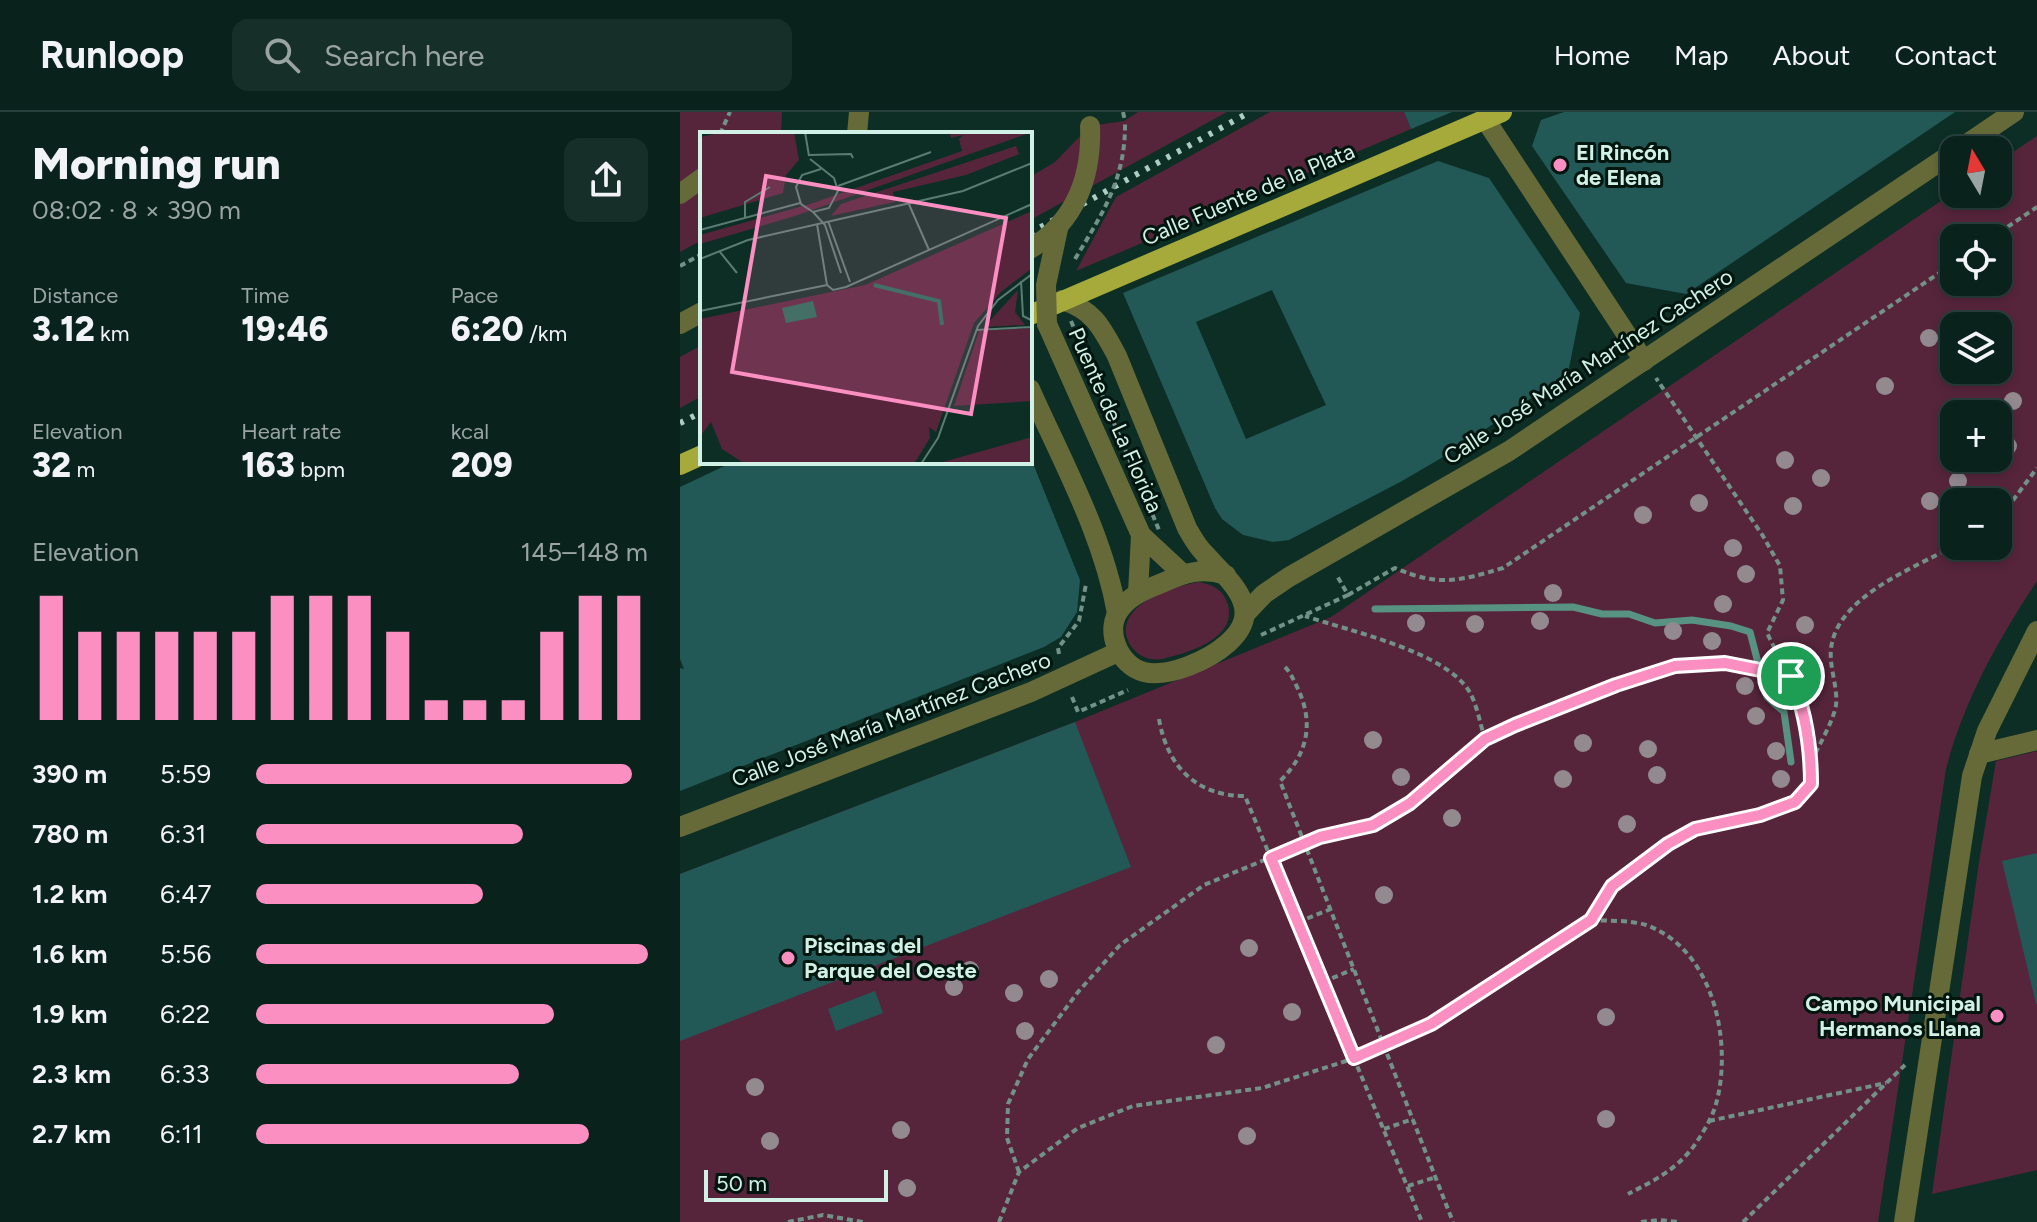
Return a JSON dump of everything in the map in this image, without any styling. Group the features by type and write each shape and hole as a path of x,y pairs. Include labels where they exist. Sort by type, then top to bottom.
{"main road":[{"name":"Calle Fuente de la Plata","path":"1039,319 1494,115"},
{"path":"680,465 700,456"}],"street":[{"path":"857,132 859,112"},
{"name":"Calle José María Martínez Cachero","path":"1978,136 2014,112"},
{"path":"1494,115 1644,361"},
{"path":"1032,248 1058,229 1083,188 1091,147 1088,119"},
{"name":"Calle José María Martínez Cachero","path":"1245,614 1264,594 1289,577 1509,451 1940,162"},
{"path":"680,194 700,179"},
{"name":"Puente de La Florida","path":"1058,229 1039,319 1150,533 1183,574"},
{"path":"1032,394 1099,545 1112,584 1117,613 1114,637 1118,652 1139,671 1157,673 1178,669 1225,646 1238,632 1245,614 1241,594 1197,545 1187,528 1107,337 1093,316 1081,306 1065,307"},
{"path":"680,324 700,313"},
{"name":"Puente de La Florida","path":"1138,593 1150,533"},
{"path":"1117,613 1138,593 1183,574 1207,570 1226,575"},
{"path":"1904,1222 1972,776 1994,717 2037,631"},
{"name":"Calle José María Martínez Cachero","path":"680,827 1064,678 1118,652"},
{"path":"1979,754 2037,740"}],"path":[{"path":"721,132 730,112"},
{"path":"1071,268 1113,196 1124,151 1123,112"},
{"path":"2012,224 2037,207"},
{"path":"680,266 700,255"},
{"path":"1348,595 1395,568 1423,580 1462,580 1503,568 1940,272"},
{"path":"1065,307 1150,533"},
{"path":"999,1222 1019,1172 1078,1128 1133,1106 1262,1088 1385,1046 1431,1024 1591,920 1612,886 1668,844 1695,829 1760,815 1795,802 1811,784 1802,703 1767,633 1783,600 1780,566 1763,536 1644,361"},
{"path":"2012,502 2037,468"},
{"path":"1811,763 1836,706 1830,650 1836,629 1849,609 1882,586 1940,554"},
{"path":"1064,678 1058,648 1079,621 1086,583"},
{"path":"1305,616 1415,652 1449,669 1469,691 1485,739"},
{"path":"1019,1172 1007,1138 1008,1104 1028,1059 1078,992 1120,945 1204,885 1320,837 1373,825 1410,803 1485,739 1616,685 1675,666 1725,663 1791,676"},
{"path":"1285,667 1307,710 1306,738 1291,770 1280,781 1453,1222"},
{"path":"1159,719 1170,759 1196,784 1228,796 1245,796 1422,1222"},
{"path":"1298,922 1331,909"},
{"path":"1591,920 1646,925 1689,954 1715,998 1722,1069 1709,1121 1695,1145 1667,1174 1628,1194"},
{"path":"1323,982 1354,969"},
{"path":"1709,1121 1886,1083 1743,1222"},
{"path":"1384,1129 1413,1119"},
{"path":"1407,1186 1436,1177"},
{"path":"788,1222 823,1215 863,1222"},
{"path":"1641,1222 1679,1222"}],"shaded area":[{"path":"680,112 782,112 781,132 700,132 700,241 680,252"},
{"path":"1138,112 1227,112 1032,219 1032,176 1055,162 1090,126 1124,121"},
{"path":"1270,112 1404,112 1411,129 1076,271 1116,197"},
{"path":"2037,136 2037,581 1972,695 1946,769 1878,1222 680,1222 680,874 1075,722 1331,617 1940,202 1940,208 2012,208 2012,153"},
{"path":"700,346 700,397 680,408 680,357"},
{"path":"1199,582 1216,588 1227,602 1229,615 1219,634 1197,648 1162,659 1144,657 1136,652 1127,638 1126,629 1133,612 1154,596"},
{"name":"Campo Municipal Hermanos Llana","path":"2037,751 2037,1170 1932,1194 1996,761"}],"building":[{"path":"1404,112 1452,112 1411,129"},
{"path":"1564,112 1955,112 1686,294 1626,283 1532,146 1541,120"},
{"path":"1438,161 1489,178 1580,313 1568,373 1455,450 1402,481 1289,540 1273,542 1243,535 1222,519 1215,508 1123,293","holes":["1272,290 1326,405 1246,439 1196,322"]},
{"path":"1032,461 1080,580 1077,612 1061,637 1044,647 680,791 680,668 684,669 680,659 680,487 729,464 1032,464"},
{"name":"Piscinas del Parque del Oeste","path":"1075,722 1131,867 680,1041 680,874"},
{"path":"2037,853 2037,1004 2036,1004 2002,861"},
{"path":"875,991 883,1013 836,1031 828,1009"}],"waterway":[{"path":"1375,609 1573,607 1602,614 1629,614 1655,623 1692,620 1750,632 1767,697 1784,712 1791,762"}],"railway":[{"path":"1032,232 1250,112"},
{"path":"680,423 700,413"}],"place":[{"name":"El Rincón de Elena","path":"1560,165"},
{"name":"Piscinas del Parque del Oeste","path":"788,958"},
{"name":"Campo Municipal Hermanos Llana","path":"1997,1016"}],"route":[{"path":"1725,663 1791,676 1802,703 1811,763 1811,784 1795,802 1760,815 1695,829 1668,844 1612,886 1591,920 1431,1024 1354,1058 1271,858 1320,837 1373,825 1410,803 1485,739 1616,685 1675,666 1725,663"}]}
